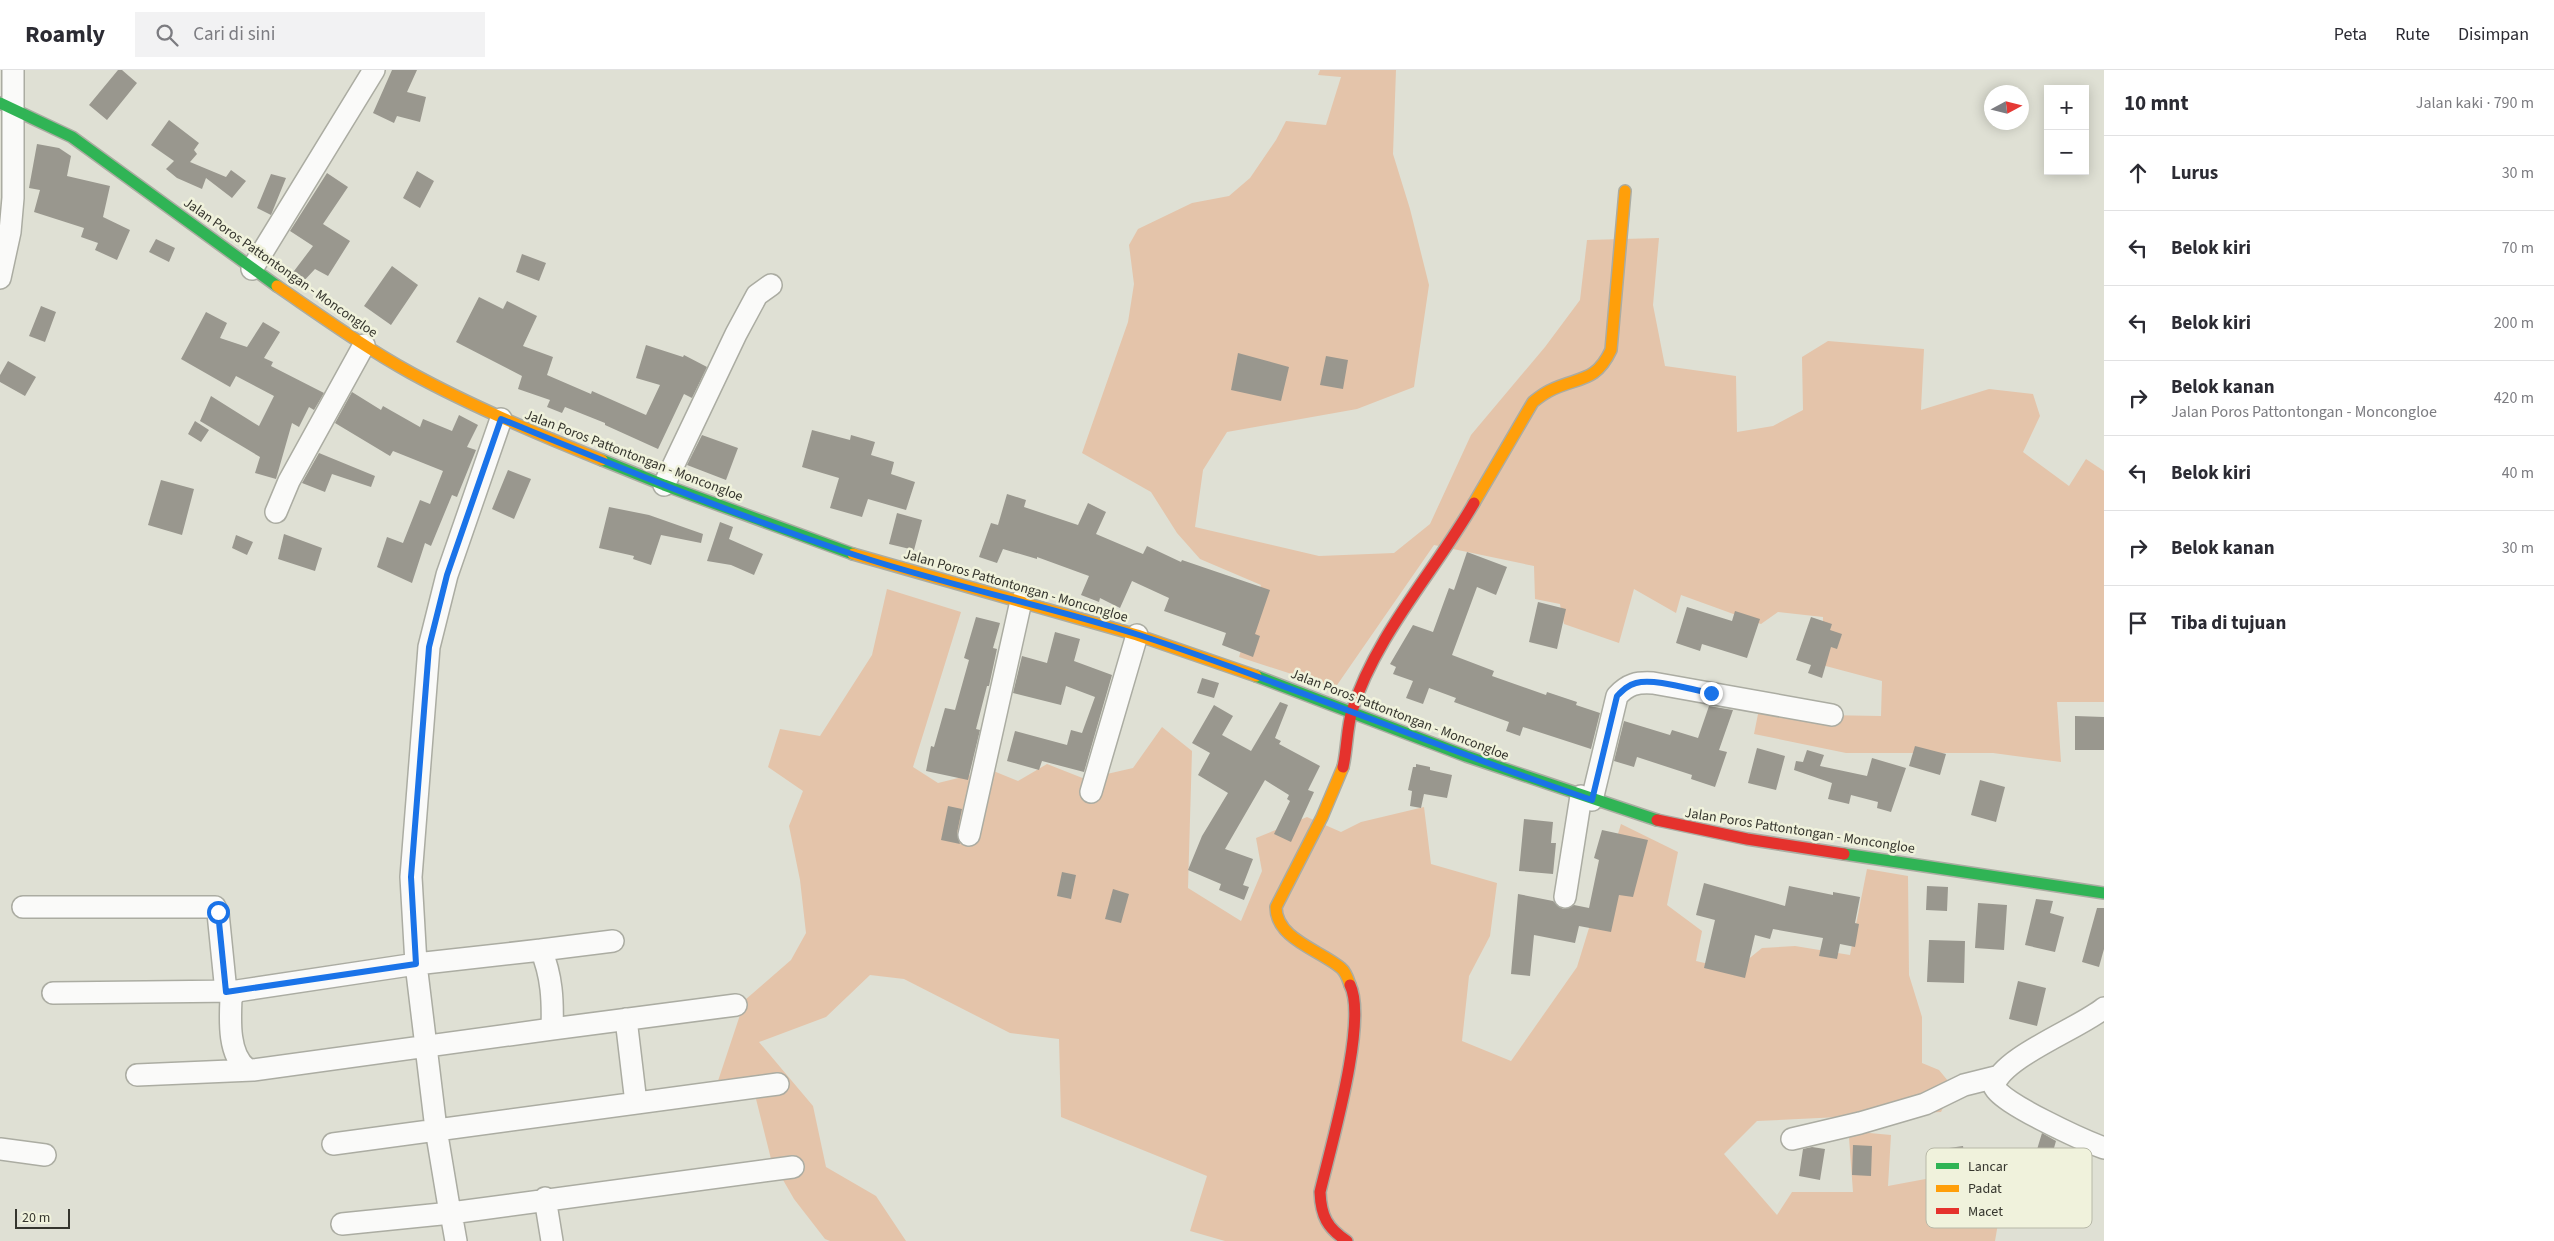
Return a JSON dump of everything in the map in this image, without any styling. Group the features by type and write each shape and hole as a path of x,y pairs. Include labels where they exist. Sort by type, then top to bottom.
{"street":[{"path":"0,278 12,212 6,106 13,70"},
{"path":"252,268 374,70"},
{"name":"Jalan Poros Pattontongan - Moncongloe","path":"6,106 72,136 252,268 364,345 411,373 501,419 664,485 844,551 1137,635 1272,682 1466,756 1586,798 1666,822 1747,839 2104,893"},
{"path":"1347,1241 1326,1223 1320,1211 1320,1192 1353,1046 1355,1006 1353,990 1343,969 1287,933 1276,915 1279,898 1322,817 1342,771 1348,747 1351,712 1373,663 1393,627 1453,539 1533,402 1549,391 1591,377 1605,366 1612,350 1624,190"},
{"path":"664,485 736,334 757,295 771,285"},
{"path":"276,512 288,481 364,345"},
{"path":"456,1241 436,1129 416,964 411,877 429,647 447,575 501,419"},
{"path":"969,834 1021,601"},
{"path":"1091,792 1137,635"},
{"path":"1565,897 1586,798 1617,696 1626,687 1638,682 1653,683 1832,715"},
{"path":"24,907 215,907 218,912 232,992 232,1027 236,1057 247,1069"},
{"path":"53,993 232,992 416,964 613,941"},
{"path":"541,950 551,977 552,1029"},
{"path":"137,1075 247,1069 736,1005"},
{"path":"1792,1139 1860,1123 1925,1104 1964,1084 1996,1077 2060,1033 2104,1008"},
{"path":"626,1019 636,1103"},
{"path":"1996,1077 1995,1091 2001,1096 2058,1128 2104,1148"},
{"path":"333,1144 778,1084"},
{"path":"0,1149 45,1155"},
{"path":"342,1224 451,1213 545,1198 793,1167"},
{"path":"545,1198 552,1241"}],"shaded area":[{"path":"1320,70 1396,70 1393,154 1410,209 1429,285 1414,387 1357,409 1227,432 1203,470 1195,527 1319,556 1394,553 1430,524 1471,435 1545,347 1580,300 1587,240 1659,238 1653,305 1665,366 1736,376 1737,432 1773,426 1803,410 1802,357 1828,341 1924,349 1921,410 1989,389 2033,394 2040,416 2023,452 2069,486 2086,459 2104,471 2104,702 2057,702 2061,762 1993,753 1846,753 1754,734 1758,714 1881,716 1882,681 1822,665 1823,617 1778,612 1761,624 1681,595 1676,613 1634,589 1619,643 1564,624 1560,604 1535,599 1534,566 1434,545 1335,688 1239,657 1261,585 1200,559 1177,533 1151,492 1082,453 1128,322 1134,284 1129,245 1138,229 1192,203 1229,196 1250,178 1276,140 1286,121 1326,125 1341,77 1318,75"},
{"path":"887,589 961,612 913,767 938,783 991,770 1018,781 1047,764 1085,779 1133,768 1162,727 1192,751 1188,888 1241,921 1262,871 1256,838 1307,817 1341,832 1361,822 1424,807 1431,864 1497,883 1490,936 1469,976 1462,1041 1511,1061 1577,967 1621,824 1678,852 1667,905 1702,931 1696,961 1735,970 1762,948 1795,946 1850,955 1867,869 1908,876 1909,975 1922,1017 1922,1063 1939,1070 1953,1087 1941,1112 1757,1121 1724,1154 1777,1215 1792,1192 1853,1192 1849,1138 1859,1132 1891,1135 1888,1186 1926,1179 1926,1228 1997,1228 1995,1241 1225,1241 1190,1231 1207,1176 1061,1117 1059,1039 1010,1033 904,979 870,975 826,1017 759,1042 813,1106 826,1167 876,1196 906,1241 830,1241 825,1239 794,1199 771,1159 751,1079 716,1087 745,1000 791,960 806,933 800,880 789,826 803,791 768,767 780,729 820,736 872,655"}],"building":[{"path":"118,70 122,70 137,83 107,120 89,105"},
{"path":"392,70 417,70 407,92 426,97 420,122 397,116 394,123 373,113"},
{"path":"169,120 199,143 194,150 197,154 190,162 226,177 231,170 246,181 232,198 206,178 202,189 177,178 166,169 174,161 151,145"},
{"path":"37,144 59,148 71,156 67,176 110,186 103,217 130,230 117,260 95,250 98,243 81,237 84,228 34,212 40,190 29,188"},
{"path":"417,171 434,181 420,208 403,198"},
{"path":"327,173 348,187 323,224 350,241 328,276 315,269 301,284 291,275 313,246 290,231"},
{"path":"271,174 286,178 271,215 257,208"},
{"path":"156,239 175,248 169,262 149,252"},
{"path":"522,254 546,263 539,281 516,272"},
{"path":"392,266 418,285 391,325 364,306"},
{"path":"479,297 503,309 507,301 537,316 523,346 553,357 547,375 591,394 592,391 646,415 660,385 636,378 646,345 683,357 684,355 707,367 692,398 684,394 658,449 605,425 605,423 565,407 562,413 547,407 550,400 518,389 522,376 456,342"},
{"path":"41,306 56,312 45,342 29,336"},
{"path":"206,312 227,323 220,338 247,347 263,322 280,332 264,358 273,362 271,366 324,393 314,410 309,407 299,427 292,423 276,479 255,473 260,457 200,421 211,396 259,426 274,396 236,376 230,387 181,359"},
{"path":"1238,353 1289,367 1281,401 1231,390"},
{"path":"1326,356 1348,360 1343,389 1320,385"},
{"path":"8,361 36,377 25,396 0,382 0,375"},
{"path":"352,392 381,410 383,406 420,427 423,419 452,431 459,415 478,425 467,447 476,450 457,497 452,495 431,546 425,543 412,583 377,567 387,537 403,543 420,500 430,504 443,471 393,451 390,456 335,423"},
{"path":"195,421 209,430 201,442 188,434"},
{"path":"812,430 850,440 851,435 875,442 871,455 894,462 891,474 915,482 906,510 868,499 862,517 830,508 839,478 802,467"},
{"path":"702,435 738,448 726,480 687,465"},
{"path":"319,453 375,476 371,487 332,474 325,492 302,483"},
{"path":"508,470 531,479 514,519 492,509"},
{"path":"161,480 194,489 182,535 148,525"},
{"path":"1007,494 1026,500 1024,507 1078,525 1088,503 1106,512 1096,534 1143,554 1147,546 1181,562 1182,560 1270,590 1255,634 1260,636 1253,657 1222,645 1226,633 1164,611 1169,598 1132,581 1120,608 1100,598 1099,602 1081,595 1089,576 1037,557 1037,559 1003,549 997,563 979,557 991,523 998,525"},
{"path":"609,507 649,515 703,534 701,543 661,535 651,565 633,559 634,556 599,548"},
{"path":"897,513 922,520 914,550 889,544"},
{"path":"720,522 733,527 729,539 763,554 754,575 731,565 707,561"},
{"path":"284,534 322,548 315,571 278,559"},
{"path":"236,535 253,542 247,555 232,548"},
{"path":"1467,552 1507,567 1496,595 1477,587 1452,655 1494,671 1492,676 1546,695 1547,692 1577,702 1576,705 1600,713 1591,749 1523,727 1520,736 1506,731 1509,722 1454,702 1456,698 1429,688 1423,704 1406,698 1413,681 1393,674 1396,667 1390,664 1413,625 1433,632 1449,588 1454,590"},
{"path":"1538,602 1566,609 1557,649 1529,642"},
{"path":"1687,607 1732,621 1735,611 1760,619 1747,658 1702,644 1700,651 1676,643"},
{"path":"976,617 1000,623 993,648 997,649 989,686 987,686 976,729 980,730 968,780 926,771 931,746 934,747 945,708 955,710 969,660 964,658"},
{"path":"1811,617 1832,624 1830,630 1842,634 1837,649 1831,647 1822,678 1808,673 1811,665 1796,660"},
{"path":"1055,632 1080,639 1074,661 1112,675 1084,772 1042,761 1039,770 1007,761 1015,731 1067,745 1071,730 1082,733 1095,697 1066,686 1061,705 1013,693 1022,656 1047,663"},
{"path":"1202,678 1219,683 1214,698 1197,693"},
{"path":"1280,702 1288,705 1275,738 1281,741 1279,744 1320,766 1308,790 1314,792 1291,842 1274,834 1290,801 1287,799 1289,795 1265,780 1225,849 1253,859 1243,885 1249,887 1244,900 1219,890 1221,884 1188,870 1202,836 1228,793 1198,775 1210,753 1192,743 1214,705 1233,716 1222,735 1251,751"},
{"path":"1709,706 1733,710 1719,750 1727,752 1715,787 1691,779 1692,775 1637,757 1634,767 1614,761 1624,721 1670,735 1672,730 1698,738"},
{"path":"2075,716 2104,717 2104,750 2075,750"},
{"path":"1915,746 1946,754 1940,775 1909,766"},
{"path":"1757,748 1785,756 1776,790 1748,783"},
{"path":"1807,750 1824,755 1820,766 1867,776 1872,758 1906,768 1891,812 1877,808 1878,802 1851,795 1849,804 1828,799 1832,783 1794,770 1796,761 1803,762"},
{"path":"1416,764 1430,767 1430,770 1452,775 1447,798 1424,794 1421,808 1410,806 1412,791 1408,790 1413,767 1416,767"},
{"path":"1980,780 2005,787 1996,822 1971,815"},
{"path":"948,806 962,809 957,833 960,844 941,840"},
{"path":"1524,819 1553,822 1551,843 1556,843 1553,874 1519,871"},
{"path":"1602,830 1648,840 1633,897 1619,895 1611,932 1579,926 1575,943 1534,935 1530,976 1511,974 1518,894 1553,901 1563,909 1574,905 1589,908 1599,860 1594,858"},
{"path":"1062,872 1076,875 1071,899 1057,896"},
{"path":"1704,883 1785,906 1789,886 1833,895 1833,892 1860,897 1855,923 1859,924 1855,947 1840,944 1837,959 1819,956 1823,938 1773,929 1770,939 1755,935 1745,978 1704,968 1715,920 1696,915"},
{"path":"1927,886 1948,887 1947,911 1926,910"},
{"path":"1113,889 1129,894 1121,923 1105,919"},
{"path":"2036,899 2053,901 2050,913 2064,917 2055,952 2025,945"},
{"path":"1978,903 2007,905 2004,950 1975,948"},
{"path":"2097,908 2104,908 2104,949 2099,967 2082,962"},
{"path":"1929,940 1965,941 1964,983 1927,982"},
{"path":"2018,981 2046,988 2037,1026 2009,1019"},
{"path":"2042,1133 2056,1141 2054,1148 2037,1148"},
{"path":"1853,1145 1872,1146 1871,1176 1852,1175"},
{"path":"1812,1147 1825,1149 1820,1180 1799,1176 1803,1149"}],"traffic: fast":[{"path":"0,103 72,137 277,286"},
{"path":"602,460 664,485 853,554"},
{"path":"1256,676 1466,756 1657,820"},
{"path":"1844,854 2104,893"}],"traffic: slow":[{"path":"1474,503 1533,402 1559,386 1592,374 1599,369 1611,350 1625,191"},
{"path":"277,286 360,342 411,373 505,420 602,460"},
{"path":"853,554 1137,635 1256,676"},
{"path":"1343,767 1322,817 1276,907 1278,918 1283,928 1301,943 1341,968 1346,974 1350,985"}],"traffic: jam":[{"path":"1343,767 1352,711 1362,683 1375,656 1390,630 1474,503"},
{"path":"1657,820 1747,839 1844,854"},
{"path":"1347,1241 1334,1231 1326,1221 1320,1192 1339,1117 1351,1055 1354,1002 1350,985"}],"route":[{"path":"218,912 226,992 293,984 416,964 411,877 422,760 429,647 447,575 501,419 664,485 844,551 1137,635 1272,682 1466,756 1592,800 1617,696 1626,687 1638,682 1653,683 1711,693"}]}
